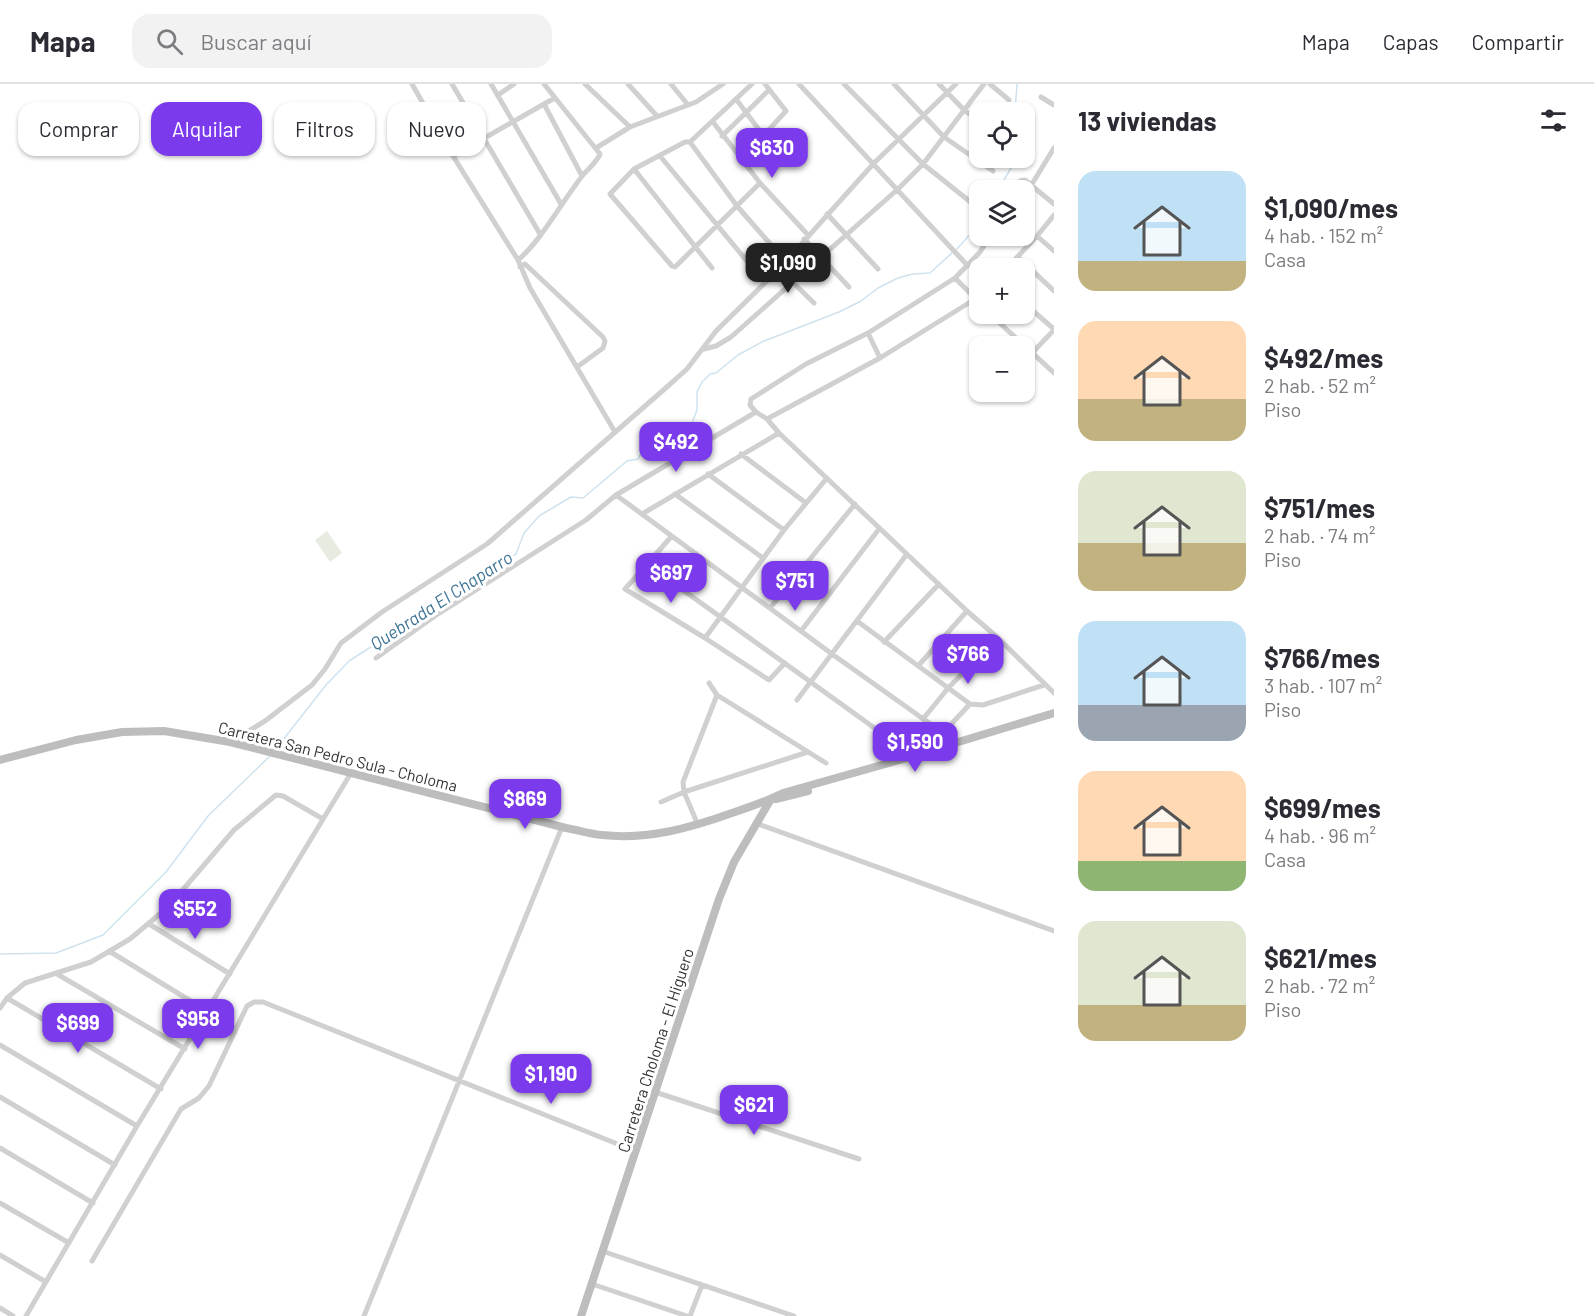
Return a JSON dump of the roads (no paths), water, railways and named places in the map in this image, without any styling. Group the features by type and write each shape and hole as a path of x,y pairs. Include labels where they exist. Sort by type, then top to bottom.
{"main road":[{"name":"Carretera San Pedro Sula - Choloma","path":"0,760 76,740 122,732 164,730 230,742 562,827 602,835 636,836 673,832 698,825 771,799 783,798 1054,713"},
{"name":"Carretera San Pedro Sula - Choloma","path":"951,746 1054,718"},
{"name":"Carretera Choloma - El Higuero","path":"584,1315 602,1251 719,899 734,862 771,799"}],"street":[{"path":"412,84 422,102"},
{"path":"452,84 463,102"},
{"path":"491,84 561,204"},
{"path":"498,95 514,84"},
{"path":"519,263 600,154 544,84"},
{"path":"628,84 657,116"},
{"path":"671,84 688,105"},
{"path":"596,148 630,128 708,95 721,84"},
{"path":"752,84 690,142 685,142 634,169 610,194 672,266 677,265 760,183"},
{"path":"741,160 786,111 765,84"},
{"path":"799,84 968,266"},
{"path":"844,84 923,164 969,201"},
{"path":"894,84 945,137 993,171"},
{"path":"939,84 969,114"},
{"path":"230,742 265,721 312,685 342,643 382,612 487,544 668,386 704,349 716,331 779,269 873,163 956,84"},
{"path":"704,349 716,346 731,337 898,189 923,164 984,84"},
{"path":"990,84 1008,100"},
{"path":"588,85 630,128"},
{"path":"722,136 770,90"},
{"path":"486,138 555,98"},
{"path":"1041,98 1054,105"},
{"path":"736,99 763,135"},
{"path":"544,104 582,176"},
{"path":"713,122 820,257 849,287"},
{"path":"486,141 540,234"},
{"path":"690,142 737,206 772,246"},
{"path":"1034,180 1054,148"},
{"path":"453,156 519,263 530,288 615,432"},
{"path":"660,156 751,266"},
{"path":"634,169 712,268"},
{"path":"1035,187 1054,204"},
{"path":"828,214 878,269"},
{"path":"1054,215 1018,257 1054,291"},
{"path":"1037,236 1054,251"},
{"path":"984,246 956,278 868,333 806,364 751,399 750,405 1054,693"},
{"path":"519,263 525,264 603,337 605,341 603,348 577,367"},
{"path":"779,269 814,303"},
{"path":"956,278 969,291"},
{"path":"767,419 880,358 969,305"},
{"path":"1035,313 1054,329 1035,350"},
{"path":"1001,324 1014,336"},
{"path":"868,333 880,358"},
{"path":"1035,356 1054,374"},
{"path":"376,658 435,616 586,520 616,495 756,412"},
{"path":"642,514 779,433"},
{"path":"741,454 806,503"},
{"path":"708,474 784,530"},
{"path":"705,638 784,530 827,478"},
{"path":"675,494 764,558"},
{"path":"616,495 923,718 943,733 951,746"},
{"path":"770,608 855,504"},
{"path":"801,631 879,529"},
{"path":"671,537 625,589 769,680 784,663"},
{"path":"797,700 907,554"},
{"path":"647,564 880,732"},
{"path":"884,642 939,584"},
{"path":"918,666 967,611"},
{"path":"857,621 970,704 983,705 1044,685"},
{"path":"923,718 949,687 998,638"},
{"path":"709,683 717,695 826,763"},
{"path":"698,825 684,792 683,782 717,695"},
{"path":"943,733 970,704"},
{"path":"661,802 684,792 808,752"},
{"path":"26,1316 137,1126 351,773"},
{"path":"0,1008 26,983 91,962 130,939 168,907 234,830 276,795 283,796 323,819"},
{"path":"758,824 1054,931"},
{"path":"364,1316 562,827"},
{"path":"149,924 230,974"},
{"path":"109,951 207,1011"},
{"path":"57,974 185,1049"},
{"path":"7,999 161,1089"},
{"path":"92,1261 181,1109 199,1098 209,1086 247,1006 254,1002 263,1002 635,1151"},
{"path":"0,1045 137,1126"},
{"path":"655,1092 859,1159"},
{"path":"0,1096 115,1165"},
{"path":"0,1148 93,1203"},
{"path":"0,1203 69,1243"},
{"path":"602,1251 790,1315"},
{"path":"0,1255 46,1282"},
{"path":"592,1284 688,1316 702,1285"},
{"path":"0,1308 13,1316"}],"waterway":[{"name":"Quebrada El Chaparro","path":"1016,102 1017,84"},
{"name":"Quebrada El Chaparro","path":"1004,180 1011,168"},
{"name":"Quebrada El Chaparro","path":"957,249 969,235"},
{"name":"Quebrada El Chaparro","path":"275,750 326,685 349,661 516,554 524,533 539,516 571,497 583,498 627,461 638,459 652,435 689,431 697,410 697,392 702,382 710,374 716,373 738,355 764,341 839,312 898,278 930,273 953,252"},
{"name":"Quebrada El Chaparro","path":"0,954 56,953 103,935 166,872 208,816 270,756"}]}
